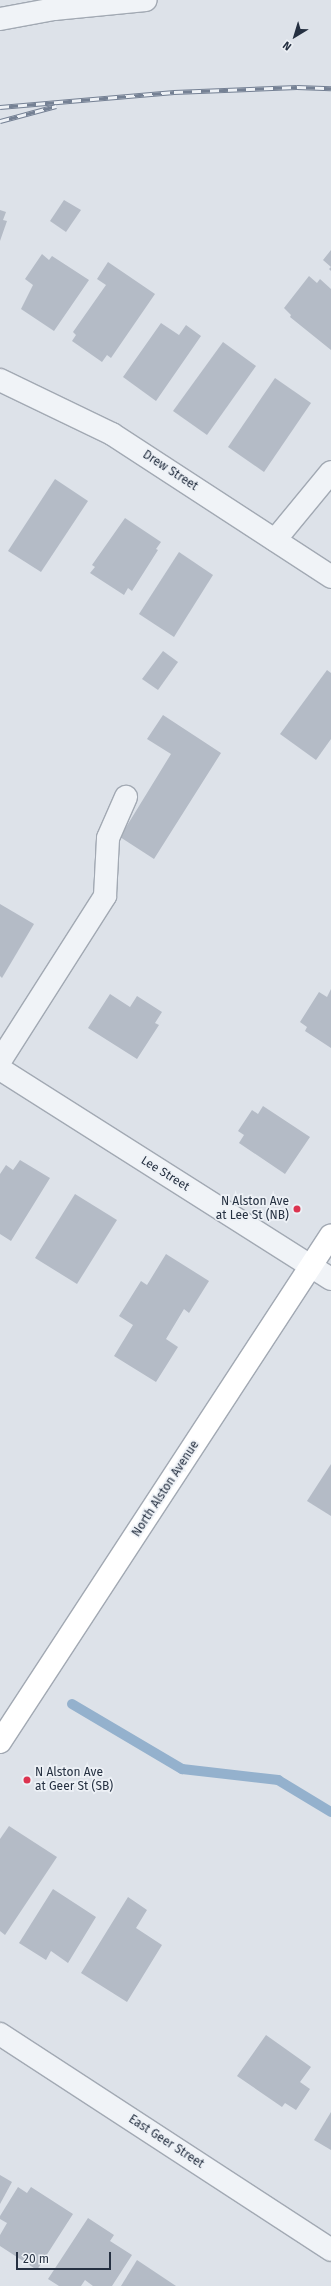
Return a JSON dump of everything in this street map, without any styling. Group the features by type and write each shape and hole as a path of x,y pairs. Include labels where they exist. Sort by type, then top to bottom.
{"main road":[{"name":"North Alston Avenue","path":"0,1742 331,1235"}],"street":[{"path":"0,19 54,9 146,0"},
{"name":"Drew Street","path":"0,380 112,434 331,577"},
{"path":"275,540 331,472"},
{"path":"0,1061 105,896 108,838 126,797"},
{"name":"Lee Street","path":"0,1069 331,1279"},
{"name":"East Geer Street","path":"0,2034 331,2250"}],"building":[{"path":"64,200 81,210 66,232 50,221"},
{"path":"0,210 6,212 3,220 7,221 0,241"},
{"path":"331,250 331,267 323,260"},
{"path":"42,254 49,260 52,256 89,280 54,331 21,309 33,285 25,279"},
{"path":"108,262 155,294 111,358 107,355 102,362 72,341 76,335 73,332 106,285 97,279"},
{"path":"309,276 317,283 320,279 331,289 331,350 290,317 291,315 284,308"},
{"path":"161,323 179,335 186,325 201,336 156,401 123,377"},
{"path":"223,342 256,366 207,435 173,411"},
{"path":"275,378 311,403 264,472 228,447"},
{"path":"55,479 88,501 41,572 8,551"},
{"path":"125,518 161,542 156,549 158,550 132,591 128,588 124,595 90,573 95,567 92,565"},
{"path":"179,552 213,575 174,637 139,614"},
{"path":"163,651 178,662 158,690 142,679"},
{"path":"327,670 331,673 331,739 316,760 280,734"},
{"path":"163,715 221,753 154,859 120,837 171,754 147,739"},
{"path":"0,904 34,924 2,978 0,976"},
{"path":"331,989 331,1048 305,1031 307,1027 300,1022 319,992 327,997"},
{"path":"110,994 130,1007 137,996 162,1012 155,1023 159,1025 137,1059 88,1028"},
{"path":"263,1106 310,1137 285,1174 239,1143 244,1135 238,1131 252,1110 258,1114"},
{"path":"20,1160 50,1178 11,1241 0,1234 0,1174 6,1165 13,1170"},
{"path":"75,1194 117,1220 77,1284 35,1258"},
{"path":"166,1254 209,1281 189,1313 184,1309 166,1339 178,1347 156,1382 114,1356 133,1325 119,1316 141,1281 147,1285"},
{"path":"331,1464 331,1516 307,1501"},
{"path":"9,1826 57,1857 5,1935 0,1931 0,1839"},
{"path":"53,1889 96,1917 68,1963 51,1951 46,1960 19,1943"},
{"path":"128,1897 147,1910 136,1928 162,1945 127,2002 81,1973"},
{"path":"266,2035 311,2067 300,2082 310,2089 296,2110 285,2103 282,2107 237,2076"},
{"path":"331,2112 331,2150 314,2140"},
{"path":"0,2175 12,2182 0,2204"},
{"path":"18,2187 27,2193 31,2187 73,2214 37,2270 0,2246 0,2235 7,2223 0,2219 0,2216"},
{"path":"88,2218 114,2235 110,2241 132,2255 112,2286 93,2286 85,2280 81,2286 59,2286 48,2279"},
{"path":"137,2260 176,2286 121,2286"}],"waterway":[{"path":"72,1704 182,1769 278,1780 331,1812"}],"railway":[{"path":"0,107 174,92 297,87 331,88"},
{"path":"0,121 56,106"}],"place":[{"name":"N Alston Ave at Lee St (NB)","path":"297,1209"},
{"name":"N Alston Ave at Geer St (SB)","path":"27,1780"}]}
